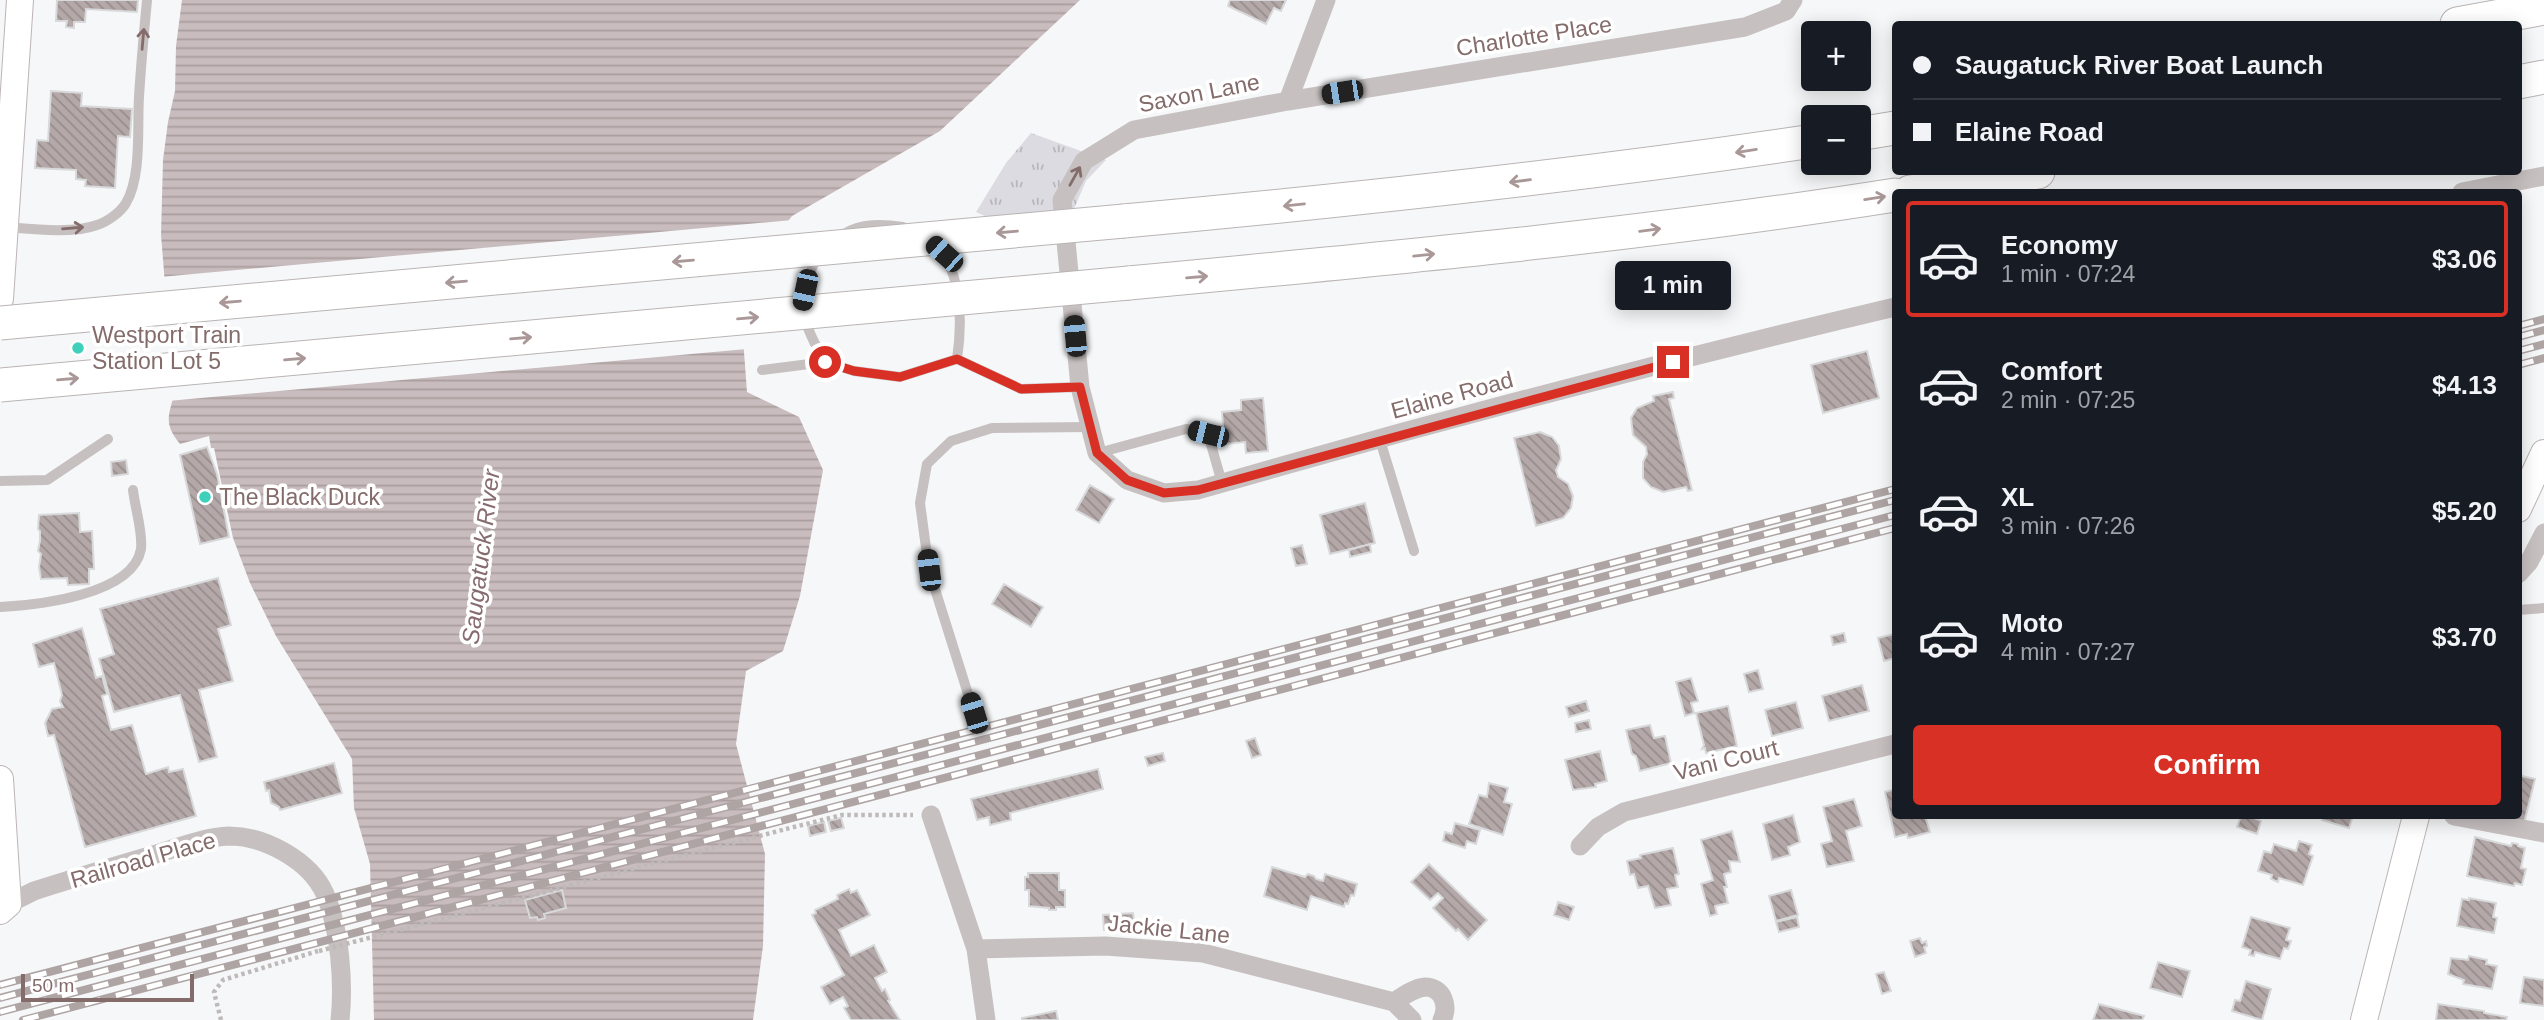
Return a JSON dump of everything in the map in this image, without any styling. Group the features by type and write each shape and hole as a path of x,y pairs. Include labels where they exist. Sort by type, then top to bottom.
{"highway":[{"path":"2473,21 2544,8"},
{"path":"2522,81 2544,77"},
{"path":"1871,132 1892,128"},
{"path":"0,323 1461,188 1696,159 1801,143"},
{"path":"1929,189 2019,175"},
{"path":"0,385 1129,284 1621,233 1892,195"}],"street":[{"path":"0,299 6,118 20,0"},
{"name":"Saxon Lane","path":"1080,387 1062,200 1084,161 1135,130 1288,101 1326,0"},
{"name":"Charlotte Place","path":"1288,101 1745,27 1789,6"},
{"path":"2477,189 2544,176"},
{"name":"Elaine Road","path":"1097,453 1127,480 1164,493 1198,490 1774,335 1892,308"},
{"path":"1080,387 1097,453"},
{"path":"2522,500 2544,453"},
{"path":"2522,570 2544,533"},
{"name":"Vani Court","path":"1580,846 1598,827 1624,812 1892,745"},
{"path":"0,779 4,908"},
{"path":"931,815 976,949 986,1020"},
{"path":"2364,1020 2415,819"},
{"path":"2470,819 2544,833"},
{"name":"Railroad Place","path":"4,908 49,886 203,840 228,836 251,839 296,861 320,886 329,906 341,966 340,1020"},
{"name":"Jackie Lane","path":"976,949 1105,946 1203,953 1394,1002"},
{"path":"1412,1020 1403,1014 1394,1002 1404,994 1422,987 1443,995 1446,1006 1442,1020"}],"lane":[{"path":"4,210 48,230 96,226 114,216 126,203 134,180 147,0"},
{"path":"825,362 810,335 802,306 808,275 821,249 854,228 887,225 918,230 944,254 956,285 962,327 957,359"},
{"path":"762,370 825,362 854,371 900,377 957,359 1021,389 1080,387"},
{"path":"974,713 929,570 920,503 927,464 951,441 992,428 1090,427"},
{"path":"1097,453 1186,429 1208,434 1222,484"},
{"path":"0,481 47,480 108,439"},
{"path":"1380,440 1414,551"},
{"path":"0,607 47,603 69,598 127,574 137,562 141,546 133,490"},
{"path":"2522,610 2544,608"}],"path":[{"path":"222,1020 214,992 223,980 319,951 842,815 931,815"}],"green space":[{"path":"1031,133 1106,160 1086,181 1067,225 998,222 976,212 1006,163"}],"water":[{"name":"Saugatuck River","path":"182,0 1080,0 940,131 792,216 739,285 747,392 799,417 823,470 800,596 783,651 746,671 736,744 765,854 763,946 753,1020 374,1020 370,864 354,808 352,759 276,636 250,583 233,538 214,448 211,448 209,436 180,444 169,426 174,395 161,235 163,160 175,91 176,46"}],"pier":[{"path":"793,220 742,286 747,349 168,401 170,394 160,277"}],"building":[{"path":"57,0 138,0 137,12 86,9 85,22 74,22 74,28 66,27 67,21 56,21"},
{"path":"1230,0 1286,0 1281,11 1274,8 1266,24 1228,6"},
{"path":"51,91 82,93 81,106 132,109 130,137 118,136 115,188 85,186 86,180 76,179 76,170 35,168 37,140 48,141"},
{"path":"1867,351 1879,398 1823,413 1811,365"},
{"path":"1673,392 1674,398 1669,399 1692,490 1688,491 1686,487 1663,492 1651,487 1643,478 1646,447 1633,435 1631,418 1637,408 1654,401 1653,396"},
{"path":"1263,398 1268,451 1246,453 1245,442 1225,444 1224,431 1220,431 1219,426 1223,426 1222,412 1241,410 1241,400"},
{"path":"1540,432 1552,437 1559,446 1561,459 1556,470 1558,477 1568,484 1573,496 1571,508 1563,518 1536,526 1514,438"},
{"name":"The Black Duck","path":"207,447 217,474 229,537 200,544 180,455"},
{"path":"126,460 128,474 112,476 111,462"},
{"path":"1090,485 1114,499 1099,523 1076,510"},
{"path":"1365,503 1375,543 1330,554 1320,515"},
{"path":"79,513 80,532 92,531 94,569 89,569 89,584 68,585 67,578 41,579 41,554 38,551 39,515"},
{"path":"1370,544 1371,552 1350,557 1349,550"},
{"path":"1302,545 1307,564 1296,566 1291,548"},
{"path":"218,578 231,625 218,629 233,681 199,690 217,757 199,762 180,695 114,712 99,659 114,654 100,609"},
{"path":"1004,584 1043,607 1031,627 992,604"},
{"path":"82,628 96,678 102,676 107,694 102,696 111,730 132,725 146,774 168,767 169,772 183,769 196,816 85,847 54,735 48,736 45,723 52,709 63,707 54,663 39,667 33,644"},
{"path":"1844,633 1846,642 1833,645 1831,636"},
{"path":"1892,634 1892,659 1884,661 1878,638"},
{"path":"1758,670 1763,689 1749,692 1744,674"},
{"path":"1691,678 1698,701 1691,703 1694,713 1685,716 1676,682"},
{"path":"1862,685 1869,711 1829,721 1822,696"},
{"path":"1586,701 1589,711 1569,717 1566,707"},
{"path":"1796,702 1803,728 1772,736 1765,710"},
{"path":"1728,706 1737,746 1706,753 1705,748 1702,749 1704,745 1696,713"},
{"path":"1589,720 1591,729 1576,732 1575,723"},
{"path":"1650,725 1654,738 1665,736 1671,763 1640,771 1626,730"},
{"path":"1255,738 1261,755 1252,758 1246,741"},
{"path":"1600,751 1607,781 1595,784 1596,787 1573,790 1565,760"},
{"path":"1163,753 1165,761 1148,766 1145,757"},
{"path":"334,763 342,793 280,810 271,803 269,790 266,791 264,782"},
{"path":"1098,769 1103,789 1010,813 1011,820 990,825 989,817 977,820 971,799"},
{"path":"2522,776 2535,779 2524,823 2515,820 2522,819"},
{"path":"1489,783 1508,788 1504,802 1512,804 1503,835 1469,824 1479,795 1487,797"},
{"path":"1892,790 1892,819 1926,819 1930,832 1908,838 1907,834 1895,837 1885,792"},
{"path":"1854,799 1862,826 1846,831 1854,861 1827,867 1821,844 1832,841 1823,807"},
{"path":"1793,815 1800,842 1788,847 1790,855 1772,860 1763,824"},
{"path":"841,818 844,828 831,831 828,821"},
{"path":"2240,819 2261,821 2257,834 2237,827"},
{"path":"2322,819 2352,819 2349,828"},
{"path":"824,822 826,832 810,836 808,826"},
{"path":"1455,823 1480,830 1476,844 1467,841 1465,848 1443,841 1445,832 1452,834"},
{"path":"1732,831 1740,862 1729,861 1731,872 1724,874 1728,903 1715,906 1717,914 1710,916 1701,884 1713,880 1701,840"},
{"path":"2475,837 2511,846 2512,843 2518,844 2525,848 2521,868 2526,869 2522,885 2515,883 2514,886 2467,876"},
{"path":"2299,841 2312,845 2309,854 2313,856 2303,885 2279,878 2278,882 2271,879 2272,875 2258,871 2264,851 2271,853 2274,844 2296,851"},
{"path":"1673,848 1679,874 1675,875 1678,887 1667,889 1671,905 1655,908 1648,886 1638,888 1634,874 1630,875 1627,861 1641,858 1640,855"},
{"path":"1429,864 1487,920 1468,940 1433,908 1443,898 1438,893 1430,900 1411,882"},
{"path":"1272,867 1305,877 1308,874 1323,881 1325,874 1357,884 1354,896 1351,895 1344,907 1311,896 1307,910 1264,896"},
{"path":"1028,873 1059,873 1059,890 1065,890 1065,907 1049,910 1029,906 1029,890 1025,890 1025,877 1028,877"},
{"path":"849,889 851,893 857,890 870,915 839,930 851,956 874,945 887,972 875,978 882,991 885,989 890,1000 888,1001 900,1020 851,1020 844,1008 848,1006 843,997 830,1004 821,987 844,975 812,915 816,913 815,910 838,899 837,895"},
{"path":"562,890 566,908 544,914 545,918 538,920 537,917 530,918 525,900"},
{"path":"1791,890 1798,915 1776,921 1769,896"},
{"path":"2462,899 2496,903 2494,933 2457,926"},
{"path":"1558,902 1574,907 1569,920 1554,915"},
{"path":"1133,913 1134,920 1150,919 1151,933 1131,934 1131,928 1104,930 1103,915"},
{"path":"1797,917 1799,927 1779,932 1776,922"},
{"path":"2251,917 2290,928 2286,940 2291,941 2288,949 2284,948 2280,959 2255,952 2254,956 2249,955 2251,950 2242,947"},
{"path":"1920,938 1922,943 1926,941 1926,953 1915,957 1910,941"},
{"path":"2469,956 2487,960 2486,964 2497,966 2492,989 2463,984 2464,980 2448,974 2451,958 2468,960"},
{"path":"2158,962 2190,971 2182,997 2150,988"},
{"path":"1884,972 1891,991 1882,994 1876,974"},
{"path":"2524,977 2544,980 2544,1006 2520,1003"},
{"path":"2246,981 2271,989 2262,1020 2232,1011 2235,1000 2240,1001"},
{"path":"2099,1004 2144,1016 2142,1020 2093,1020"},
{"path":"2438,1004 2507,1017 2506,1020 2436,1020"},
{"path":"1056,1011 1058,1020 1022,1020 1022,1018"}],"railway":[{"path":"2522,325 2544,319"},
{"path":"2522,336 2544,330"},
{"path":"2522,350 2544,344"},
{"path":"2522,364 2544,358"},
{"path":"0,985 1892,490"},
{"path":"0,998 1892,501"},
{"path":"0,1012 1892,516"},
{"path":"23,1020 1892,529"}],"place":[{"name":"Westport Train Station Lot 5","path":"78,348"},
{"name":"The Black Duck","path":"205,497"}],"route":[{"path":"825,362 854,371 900,377 957,359 1021,389 1080,387 1097,453 1127,480 1164,493 1198,490 1673,362"}]}
